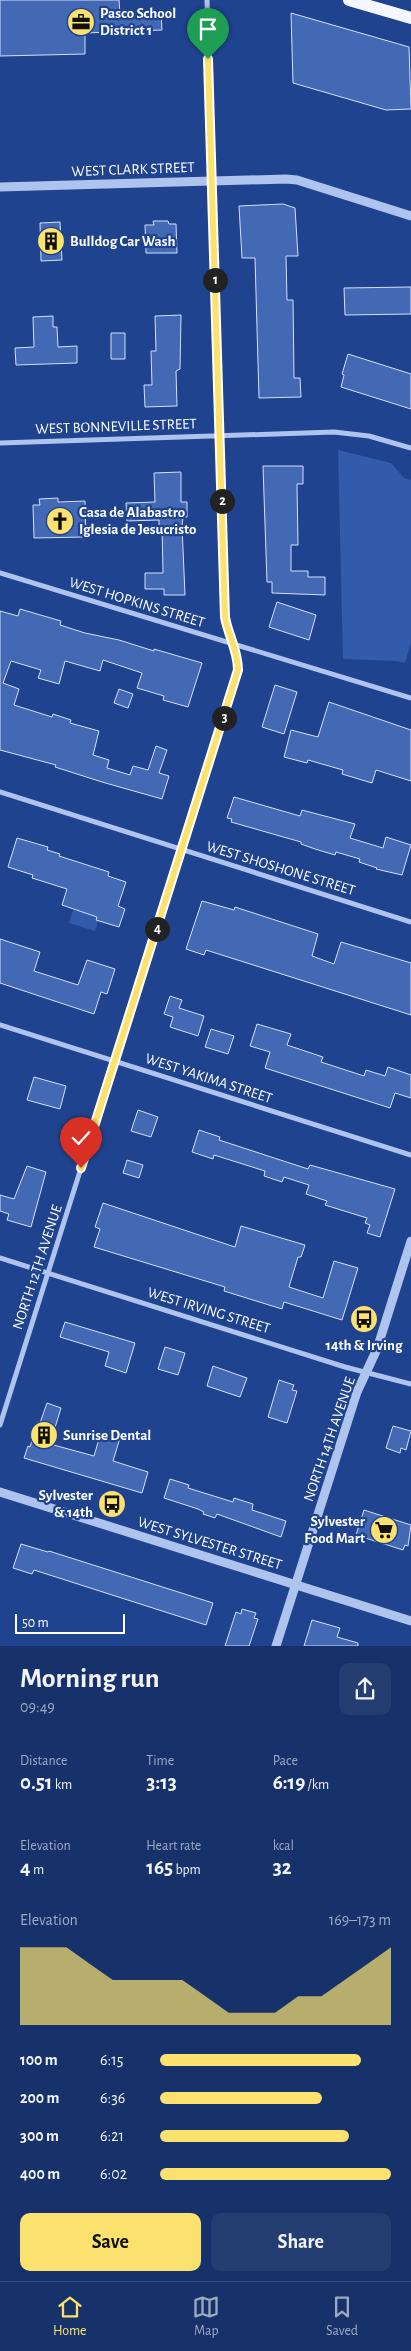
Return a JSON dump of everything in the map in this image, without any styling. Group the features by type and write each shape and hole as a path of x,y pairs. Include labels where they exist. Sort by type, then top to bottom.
{"main road":[{"path":"349,0 411,18"}],"street":[{"name":"NORTH 12TH AVENUE","path":"0,1425 236,679 238,660 225,617 207,0"},
{"name":"WEST CLARK STREET","path":"0,186 276,178 297,180 411,216"},
{"name":"WEST BONNEVILLE STREET","path":"0,443 334,432 369,436 411,448"},
{"name":"WEST HOPKINS STREET","path":"0,573 411,698"},
{"name":"WEST SHOSHONE STREET","path":"0,792 411,922"},
{"name":"WEST YAKIMA STREET","path":"0,1025 411,1155"},
{"name":"NORTH 14TH AVENUE","path":"276,1646 357,1392 377,1350 411,1241"},
{"name":"WEST IRVING STREET","path":"0,1258 345,1366 411,1384"},
{"name":"WEST SYLVESTER STREET","path":"0,1492 411,1621"}],"shaded area":[{"path":"338,450 391,463 404,478 411,480 411,642 405,663 343,659"},
{"path":"82,897 101,903 95,920 98,921 95,931 69,923 73,910 77,911"}],"building":[{"name":"Pasco School District 1","path":"0,0 119,0 120,14 161,13 162,30 85,33 85,54 0,56"},
{"path":"291,13 409,47 411,109 386,110 293,83"},
{"path":"283,204 295,208 298,256 286,256 287,300 293,300 294,378 300,378 301,397 259,398 255,258 242,258 239,206"},
{"path":"153,221 168,221 169,224 176,224 177,253 146,253 145,225 154,225"},
{"name":"Bulldog Car Wash","path":"60,222 62,260 41,261 40,223"},
{"path":"411,287 411,314 345,315 344,288"},
{"path":"181,315 180,369 176,371 177,406 145,407 144,385 152,385 151,351 156,351 155,316"},
{"path":"53,316 53,327 57,327 58,347 77,346 77,363 16,365 15,348 34,347 33,317"},
{"path":"111,333 125,333 125,359 111,359"},
{"path":"348,354 411,374 411,409 341,387 344,375 342,374"},
{"path":"263,466 303,466 303,484 297,484 298,545 291,545 291,571 308,571 308,577 325,577 325,595 272,593 272,582 267,582"},
{"path":"181,472 181,502 187,502 187,517 183,517 182,526 185,595 164,595 164,589 145,589 145,573 163,573 162,526 159,527 159,520 127,521 126,503 155,502 154,473"},
{"name":"Casa de Alabastro Iglesia de Jesucristo","path":"58,498 58,502 85,501 86,537 34,538 33,505 40,505 39,499"},
{"path":"277,602 316,615 309,640 269,627"},
{"path":"20,609 61,621 60,625 85,633 119,640 202,663 188,707 163,700 164,696 137,688 142,673 103,660 100,671 65,661 59,684 38,678 41,670 11,661 3,683 19,689 14,705 52,717 53,714 71,720 70,723 99,731 93,755 109,760 107,768 130,775 133,766 148,770 156,746 167,750 159,773 169,776 162,799 55,767 56,765 0,750 0,611 18,616"},
{"path":"275,685 297,692 284,734 262,727"},
{"path":"119,689 133,694 128,708 114,703"},
{"path":"329,702 411,730 411,781 376,770 372,783 342,774 343,770 308,760 307,763 284,757 291,730 318,737"},
{"path":"234,797 300,816 302,810 355,824 350,838 383,848 386,837 411,845 402,875 376,869 359,862 360,859 336,852 335,855 301,844 301,842 231,822 232,819 227,818"},
{"path":"17,838 48,847 47,850 60,854 59,856 109,872 108,876 126,882 118,906 125,909 119,927 96,920 97,917 62,905 67,889 32,878 33,875 8,867"},
{"path":"202,901 234,910 235,907 318,934 312,956 334,964 341,942 411,963 411,1015 206,950 204,955 186,949"},
{"path":"0,939 40,952 34,971 78,985 87,960 115,969 107,994 101,992 94,1014 0,983"},
{"path":"170,996 182,1000 179,1008 204,1016 198,1036 170,1027 173,1017 164,1014"},
{"path":"257,1024 291,1034 287,1045 323,1057 321,1062 364,1076 366,1070 385,1076 388,1067 411,1075 411,1098 395,1093 390,1108 265,1068 270,1052 250,1046"},
{"path":"211,1029 234,1036 228,1054 205,1047"},
{"path":"34,1077 66,1086 60,1109 27,1100"},
{"path":"138,1110 158,1117 151,1137 131,1131"},
{"path":"199,1130 220,1137 219,1140 308,1169 310,1165 395,1189 380,1237 367,1233 370,1225 365,1223 367,1218 325,1205 327,1201 306,1194 309,1185 284,1177 282,1182 264,1176 265,1171 214,1155 213,1159 192,1152"},
{"path":"127,1160 143,1165 139,1178 123,1173"},
{"path":"27,1166 46,1172 31,1227 7,1220 9,1214 0,1211 0,1195 14,1199"},
{"path":"103,1203 235,1247 241,1226 305,1245 301,1257 298,1257 289,1287 323,1298 334,1261 358,1268 342,1320 284,1302 282,1309 224,1291 225,1287 94,1247 100,1229 95,1227"},
{"path":"65,1322 135,1343 126,1373 105,1366 109,1352 60,1337"},
{"path":"165,1347 185,1353 178,1375 158,1369"},
{"path":"213,1366 247,1378 240,1397 207,1386"},
{"path":"279,1380 294,1385 292,1390 297,1391 287,1423 268,1417"},
{"path":"47,1403 61,1408 50,1444 94,1456 101,1432 120,1438 113,1461 148,1472 142,1493 24,1458"},
{"path":"393,1426 411,1431 406,1450 401,1448 400,1453 386,1448"},
{"path":"170,1479 189,1485 188,1488 233,1502 234,1498 253,1504 252,1510 286,1521 281,1537 217,1514 215,1518 203,1514 204,1512 198,1509 164,1498"},
{"name":"Sylvester Food Mart","path":"364,1510 411,1525 408,1546 405,1545 403,1550 356,1535"},
{"path":"21,1544 49,1551 213,1603 206,1625 34,1570 32,1574 13,1568"},
{"path":"242,1609 256,1613 254,1618 258,1619 249,1646 225,1646 236,1612 241,1614"},
{"path":"312,1620 340,1628 337,1637 358,1643 358,1646 304,1646"}],"place":[{"name":"Pasco School District 1","path":"81,22"},
{"name":"Bulldog Car Wash","path":"51,241"},
{"name":"Casa de Alabastro Iglesia de Jesucristo","path":"60,521"},
{"name":"14th & Irving","path":"364,1319"},
{"name":"Sunrise Dental","path":"44,1435"},
{"name":"Sylvester & 14th","path":"112,1504"},
{"name":"Sylvester Food Mart","path":"384,1530"}],"route":[{"path":"81,1168 238,670 238,660 225,617 208,59"}]}
